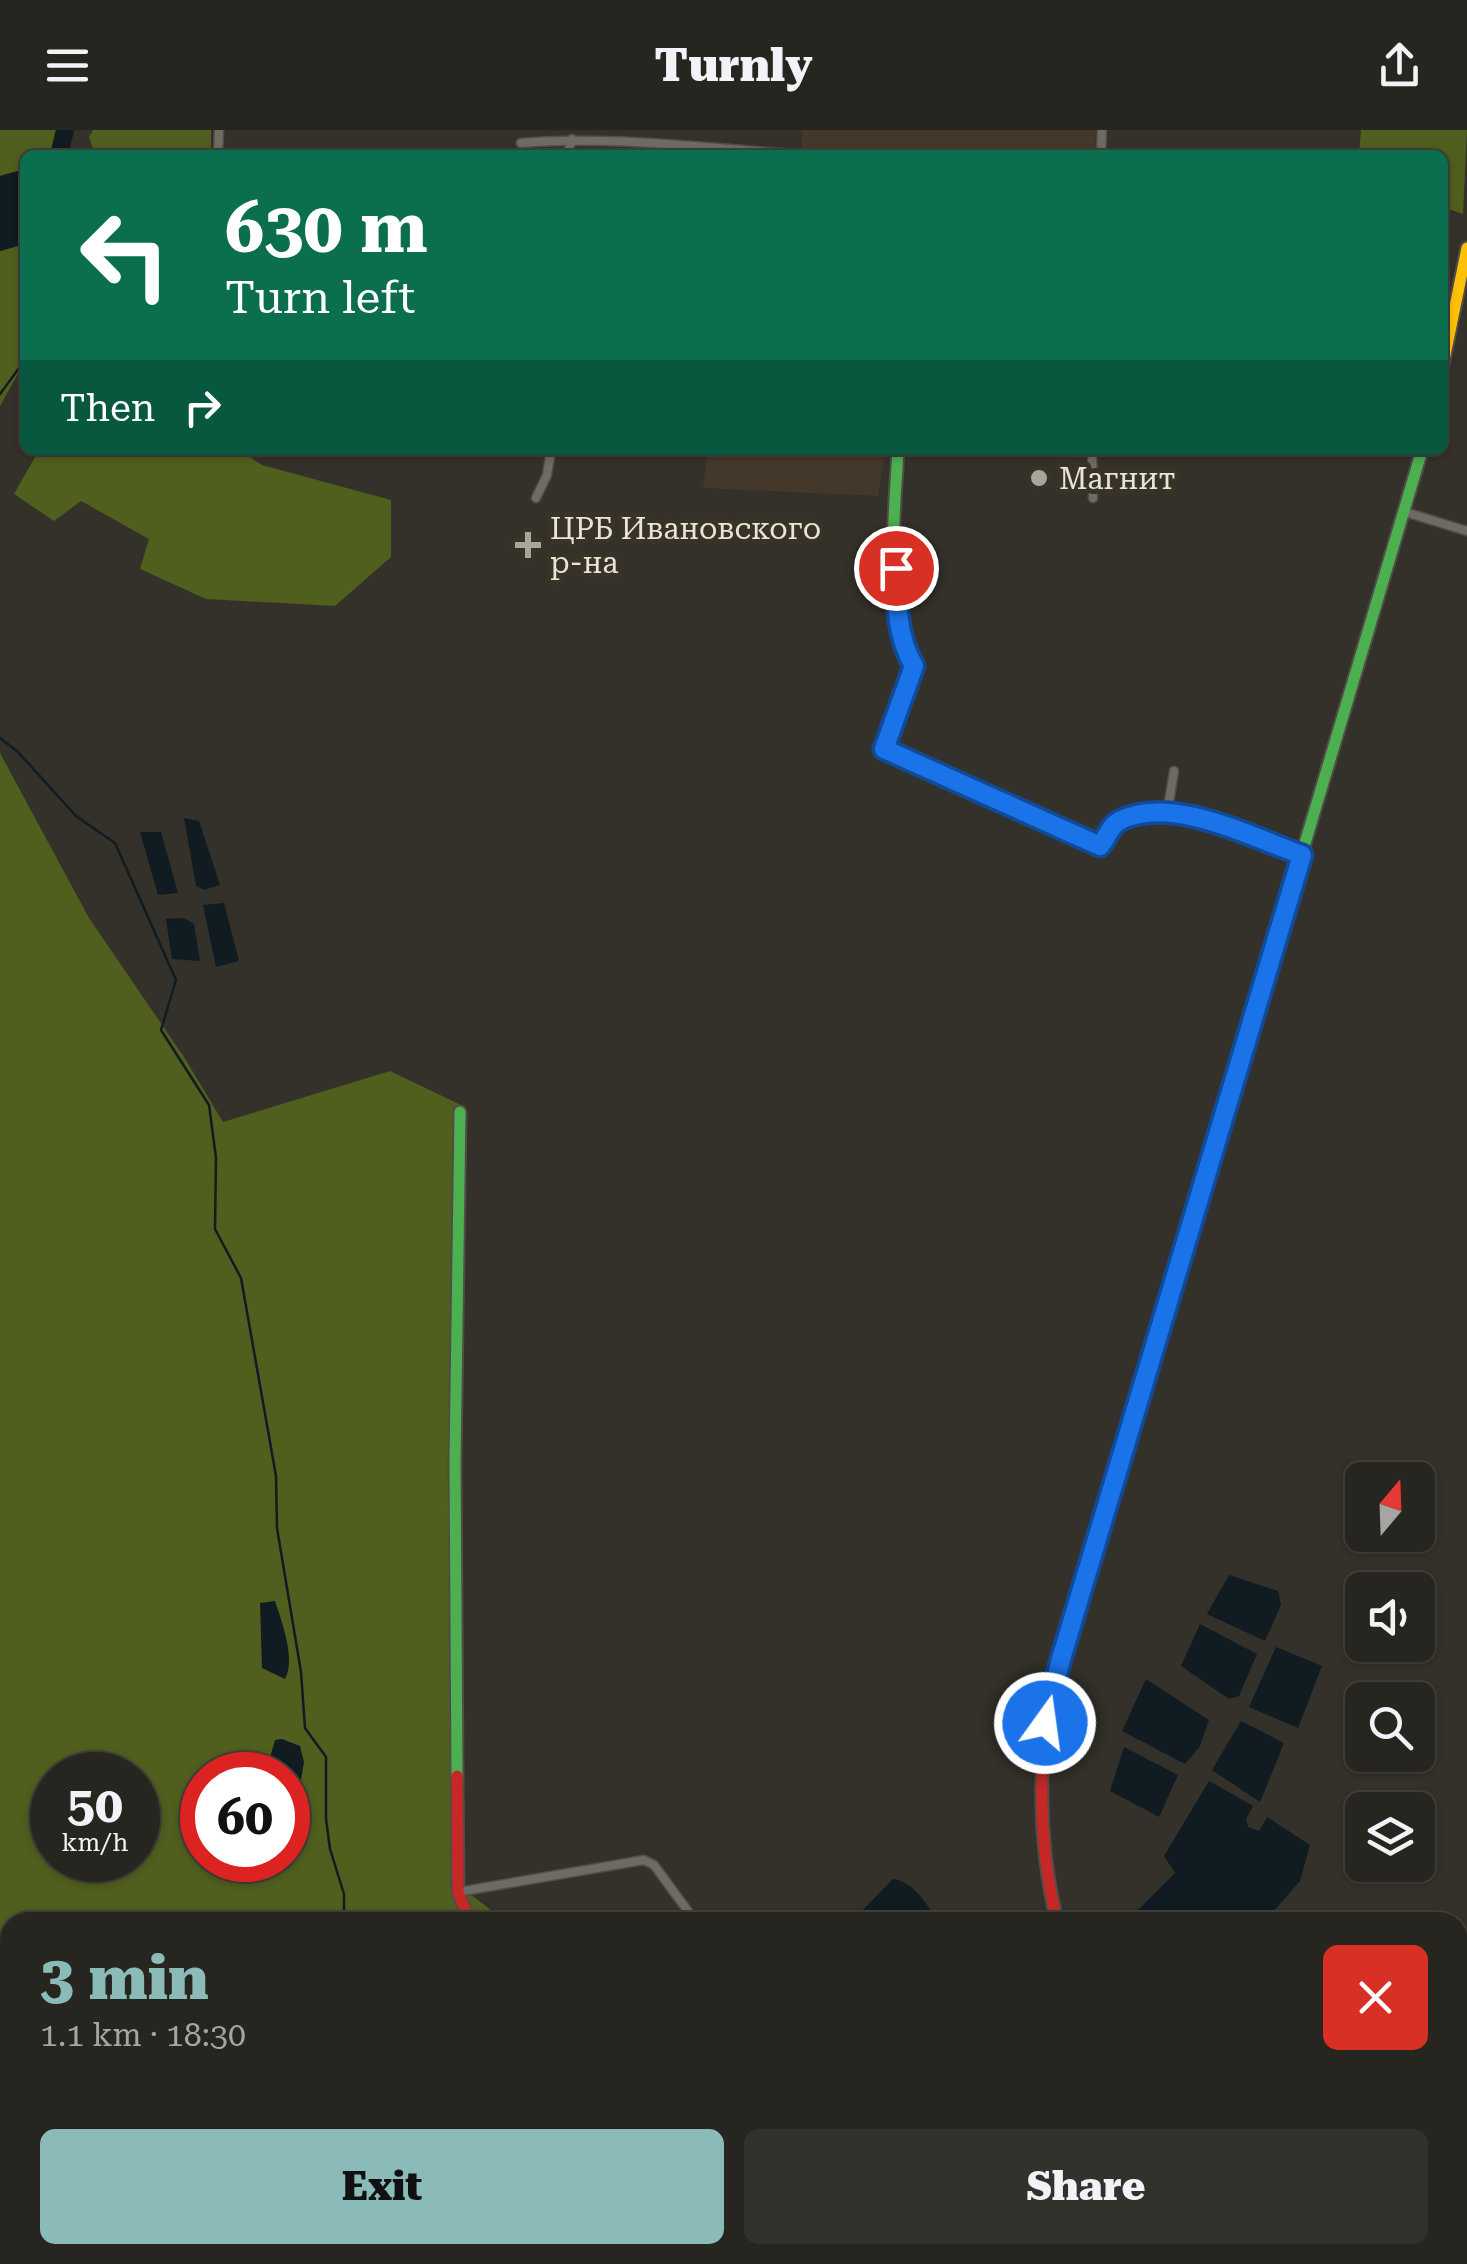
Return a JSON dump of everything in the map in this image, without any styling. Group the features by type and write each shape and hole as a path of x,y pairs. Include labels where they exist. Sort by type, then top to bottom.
{"main road":[{"path":"1448,341 1467,248"},
{"path":"898,455 896,598 906,652 914,666 884,749 1100,846 1114,823 1139,814 1178,811"},
{"path":"1055,1912 1041,1846 1039,1811 1042,1745 1050,1700 1421,455"},
{"path":"460,1112 455,1462 458,1892 466,1912"}],"street":[{"path":"569,150 572,139"},
{"path":"521,142 643,141 722,150"},
{"path":"536,498 547,475 550,455"},
{"path":"1092,455 1092,498"},
{"path":"1405,512 1467,531"},
{"path":"1174,771 1169,802 1178,811 1302,855"},
{"path":"458,1892 644,1860 654,1865 689,1912"}],"shaded area":[{"path":"802,130 1096,130 1095,150 802,150"},
{"path":"20,170 20,245 0,251 0,176"},
{"path":"707,455 885,455 878,496 703,488"},
{"path":"184,818 199,821 220,885 204,890 196,886"},
{"path":"140,832 161,832 178,893 158,895"},
{"path":"224,903 239,961 216,967 203,905"},
{"path":"184,918 194,924 200,961 172,959 166,919"},
{"path":"1229,1575 1278,1591 1281,1605 1265,1641 1207,1614"},
{"path":"275,1601 289,1652 285,1679 262,1668 260,1603"},
{"path":"1200,1624 1257,1654 1239,1696 1229,1699 1181,1666"},
{"path":"1276,1647 1322,1666 1298,1728 1249,1707"},
{"path":"1146,1679 1209,1720 1200,1746 1185,1764 1122,1731"},
{"path":"1241,1721 1284,1743 1260,1802 1212,1770"},
{"path":"275,1740 300,1746 302,1752 272,1752"},
{"path":"1124,1747 1178,1775 1159,1817 1110,1791"},
{"path":"1209,1781 1253,1806 1246,1819 1248,1827 1259,1831 1267,1817 1310,1845 1300,1881 1273,1912 1136,1912 1175,1873 1164,1856"},
{"path":"893,1879 914,1889 932,1912 861,1912"}],"green space":[{"path":"0,130 63,130 51,150 20,150 20,170 0,176"},
{"path":"93,130 211,130 211,150 93,150 89,137"},
{"path":"1361,130 1467,130 1463,214 1448,209 1448,150 1359,150"},
{"path":"20,245 20,370 0,406 0,251"},
{"path":"36,455 247,455 262,465 391,500 391,557 335,606 206,599 140,569 149,539 81,501 54,521 14,494"},
{"path":"0,753 89,918 184,1057 223,1122 390,1071 461,1105 463,1889 494,1912 0,1912"}],"waterway":[{"path":"60,150 65,130"},
{"path":"0,394 20,367"},
{"path":"0,738 18,752 76,816 115,843 176,980 161,1030 209,1105 216,1158 215,1229 241,1278 276,1476 277,1528 301,1672 305,1728 326,1757 326,1819 330,1849 344,1894 344,1912"}],"traffic: fast":[{"path":"898,455 893,532 895,587 898,614 914,666 884,749 1100,846 1114,823 1139,814 1177,811"},
{"path":"1160,1331 1421,455"},
{"path":"457,1776 455,1462 460,1112"}],"traffic: slow":[{"path":"1448,341 1467,248"}],"traffic: jam":[{"path":"1055,1912 1046,1866 1042,1811 1050,1700 1160,1331"},
{"path":"457,1776 458,1892 466,1912"}],"place":[{"name":"Магнит","path":"1039,478"},
{"name":"ЦРБ Ивановского р-на","path":"528,545"}],"route":[{"path":"896,568 896,598 906,652 914,666 884,749 1100,846 1114,823 1139,814 1178,811 1302,855 1045,1723"}]}
